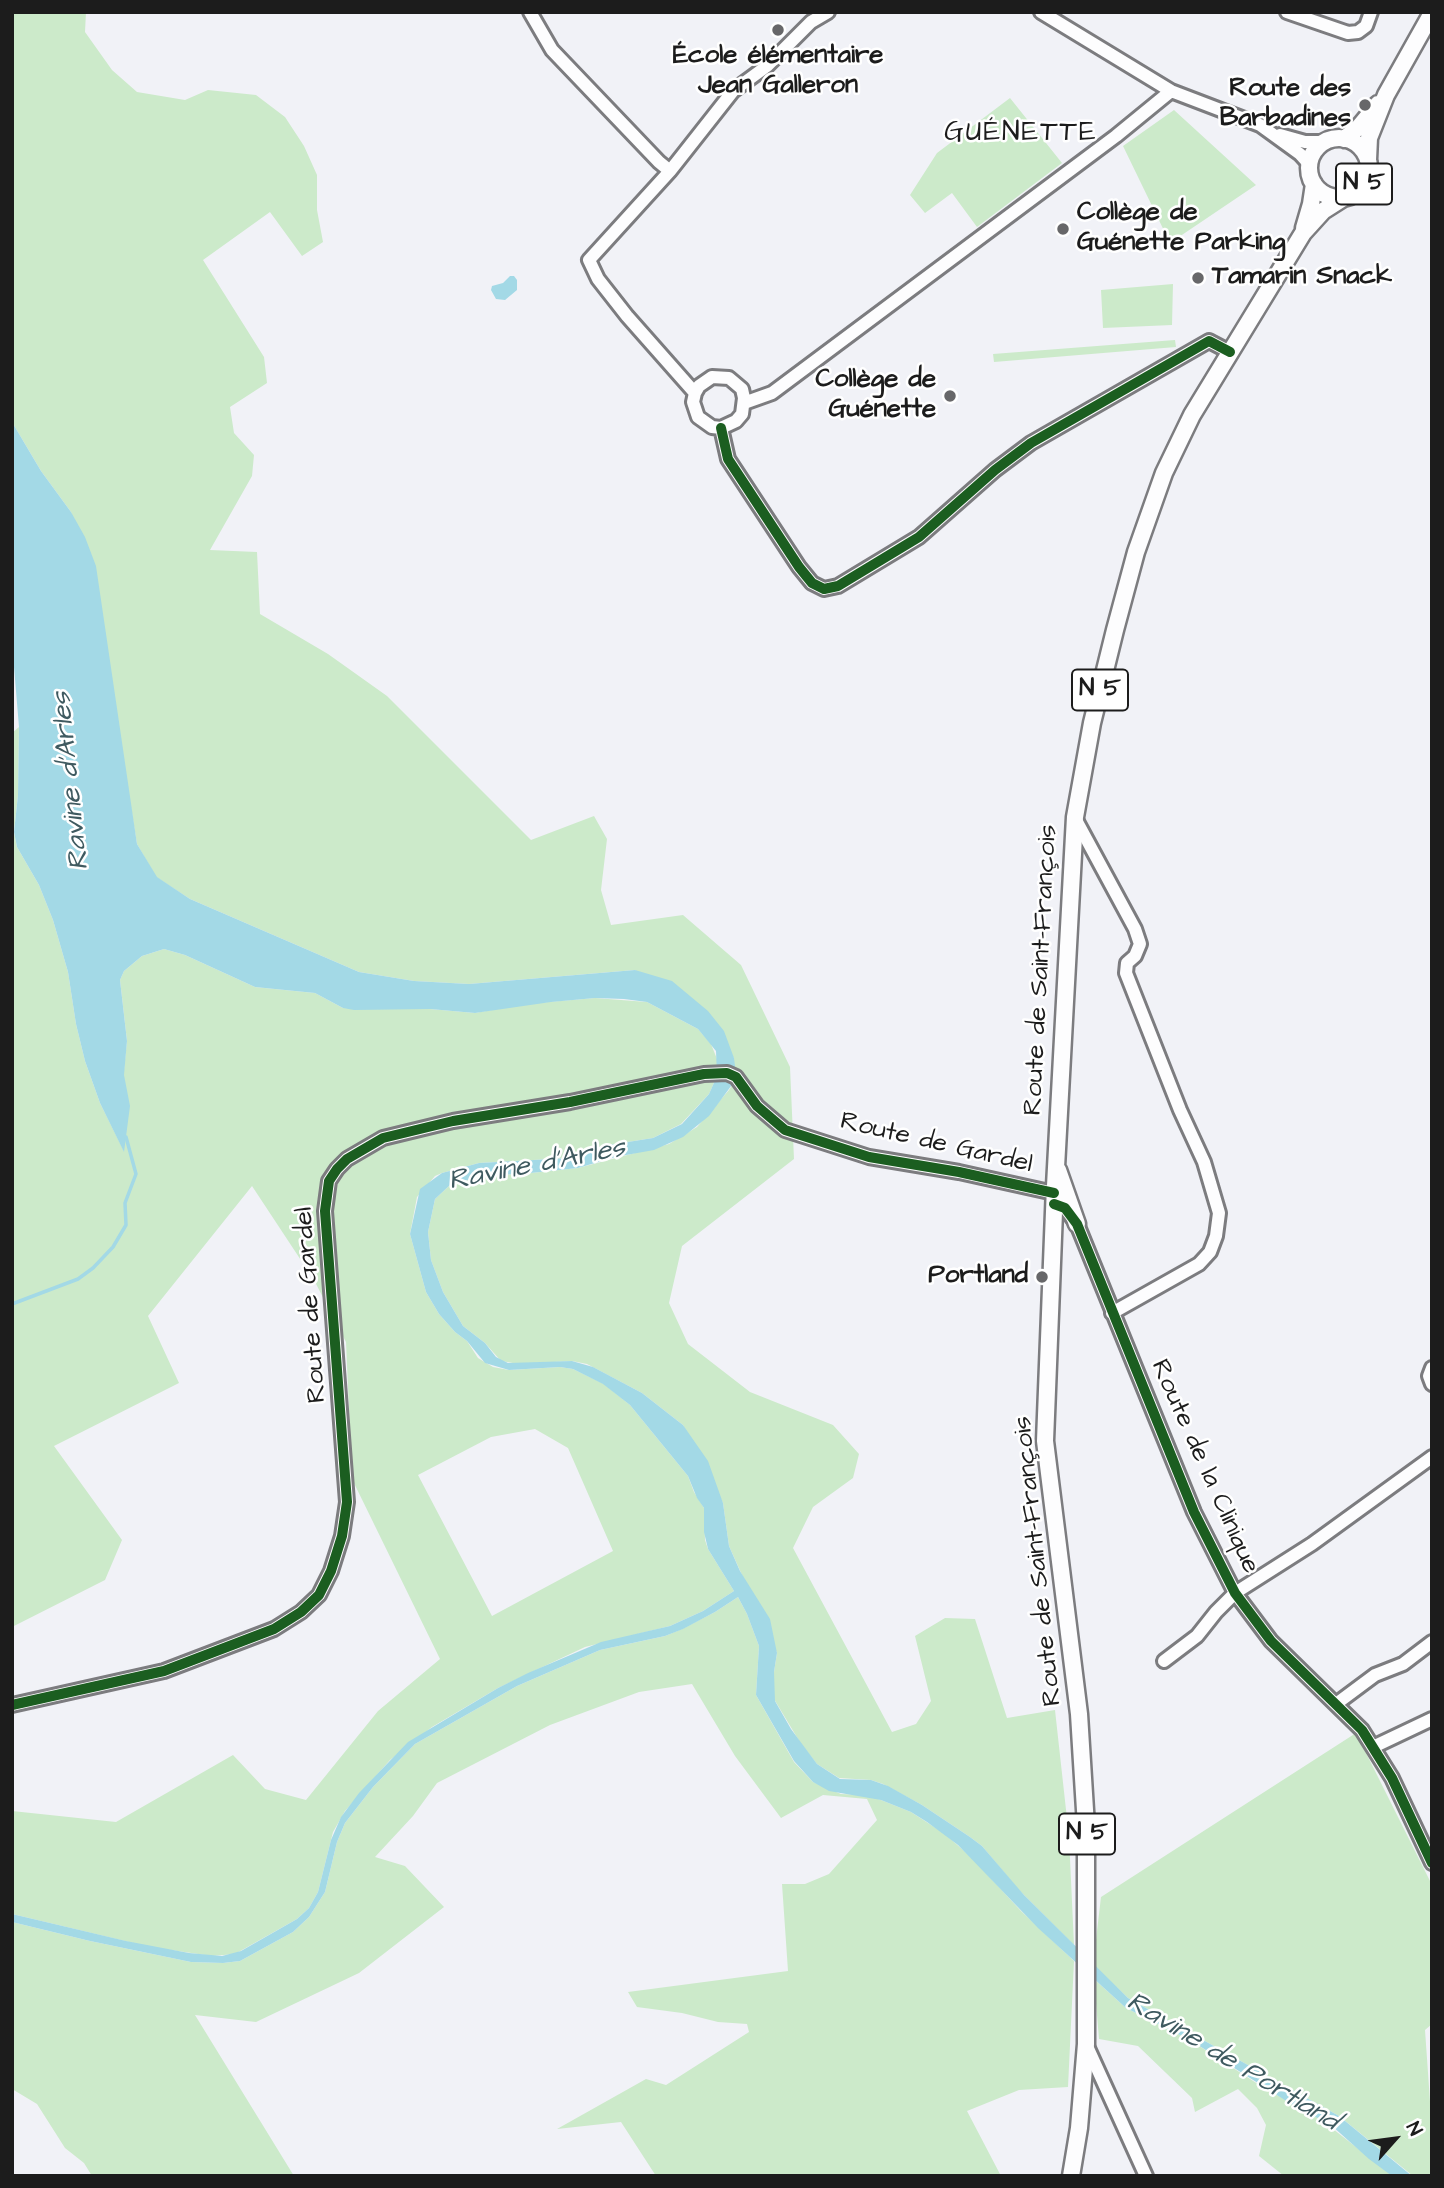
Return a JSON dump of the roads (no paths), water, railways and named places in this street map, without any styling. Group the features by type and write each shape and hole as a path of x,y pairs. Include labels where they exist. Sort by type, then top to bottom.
{"main road":[{"name":"N 5","path":"1368,160 1361,149 1344,139 1324,142 1314,152 1310,165 1314,184 1327,195 1345,197 1362,188 1367,179 1368,160 1369,138 1387,95 1432,13"},
{"name":"N 5","path":"1344,139 1359,127 1387,95"},
{"name":"Route de Saint-François","path":"1303,233 1314,184"},
{"name":"Route de Saint-François","path":"1071,2176 1079,2128 1086,2043 1086,1826 1079,1714 1045,1441 1074,817 1092,723 1115,629 1145,523 1164,473 1192,415 1303,233 1323,211 1345,197"},
{"path":"1053,1248 1064,1238 1079,1232 1056,1165"}],"street":[{"path":"530,12 552,50 659,162 670,170"},
{"path":"695,393 627,316 598,279 589,260 670,170 733,91 767,66 811,22 828,12"},
{"path":"1041,12 1171,91 1260,125 1300,154 1310,165"},
{"path":"1287,12 1348,33 1359,32 1366,26 1371,12"},
{"path":"744,403 772,393 1171,91"},
{"path":"1273,133 1304,142 1324,142"},
{"path":"721,428 727,459 799,567 812,583 824,589 838,586 919,537 995,470 1031,443 1209,341 1230,352"},
{"path":"721,376 736,383 741,389 744,403 742,414 736,421 721,428 712,427 698,417 693,402 695,393 705,380 721,376"},
{"path":"1074,817 1135,929 1140,944 1135,956 1127,963 1126,973 1180,1110 1204,1162 1219,1213 1216,1236 1210,1252 1199,1264 1112,1313"},
{"name":"Route de Gardel","path":"12,1704 164,1671 274,1629 301,1612 319,1595 331,1571 338,1548 347,1502 325,1211 329,1181 347,1159 383,1138 453,1121 714,1073 727,1073 736,1077 757,1105 785,1130 869,1157 959,1172 1054,1204"},
{"path":"1054,1204 1079,1232"},
{"name":"Route de la Clinique","path":"1079,1232 1194,1512 1235,1593 1270,1641 1362,1731 1400,1795 1432,1863"},
{"path":"1432,1368 1429,1376 1432,1384"},
{"path":"1164,1661 1197,1636 1235,1593 1312,1544 1432,1457"},
{"path":"1336,1704 1375,1675 1402,1664 1432,1642"},
{"path":"1373,1747 1432,1719"},
{"path":"1419,1836 1432,1829"},
{"path":"1086,2043 1146,2176"}],"water":[{"path":"510,276 517,280 517,290 505,300 496,299 491,290 492,286 503,283"},
{"path":"12,422 41,471 71,512 85,537 96,566 137,844 157,877 190,899 359,972 414,981 469,984 635,970 672,981 708,1011 724,1031 734,1058 734,1082 709,1116 683,1137 654,1150 615,1157 578,1168 488,1175 459,1182 450,1185 435,1199 428,1232 431,1260 443,1292 463,1326 485,1343 496,1357 508,1363 572,1361 593,1367 642,1393 683,1425 708,1461 723,1503 729,1546 740,1571 770,1619 777,1653 774,1672 775,1701 791,1729 817,1764 840,1779 871,1780 888,1786 970,1837 982,1846 1024,1895 1128,1998 1339,2116 1412,2176 1392,2176 1331,2125 1291,2104 1190,2040 1126,2008 1038,1928 958,1845 927,1822 911,1812 881,1800 829,1791 813,1782 794,1761 756,1695 759,1646 738,1597 683,1629 665,1636 600,1650 517,1686 415,1744 373,1787 345,1823 337,1842 325,1892 309,1917 293,1932 240,1961 191,1962 12,1922 12,1914 189,1953 222,1956 241,1951 297,1919 309,1908 318,1892 331,1840 341,1817 359,1793 408,1742 528,1673 601,1642 670,1626 703,1611 734,1591 708,1549 704,1532 704,1508 688,1476 630,1405 603,1384 573,1369 560,1367 509,1370 485,1363 439,1314 426,1292 410,1234 420,1189 442,1173 479,1163 570,1158 609,1145 653,1138 682,1124 709,1094 717,1076 716,1051 698,1029 647,1002 624,999 595,998 551,1002 475,1013 430,1009 354,1010 343,1008 315,993 255,987 185,955 164,949 142,956 124,971 120,980 127,1041 124,1075 130,1106 124,1152 100,1103 85,1061 68,972 53,920 39,885 17,847 14,832 18,795 19,727 12,643"}],"waterway":[{"path":"12,1304 78,1279 113,1247 126,1225 125,1203 136,1174 126,1137"}],"place":[{"name":"École élémentaire Jean Galleron","path":"778,30"},
{"name":"Route des Barbadines","path":"1365,105"},
{"name":"Collège de Guénette Parking","path":"1063,229"},
{"name":"Tamarin Snack","path":"1198,278"},
{"name":"Collège de Guénette","path":"950,396"},
{"name":"Portland","path":"1042,1277"}],"district":[{"name":"GUÉNETTE","path":"1021,134"}],"water label":[{"name":"Ravine d'Arles","path":"72,781"},
{"name":"Ravine d'Arles","path":"537,1166"},
{"name":"Ravine de Portland","path":"1232,2063"}]}
